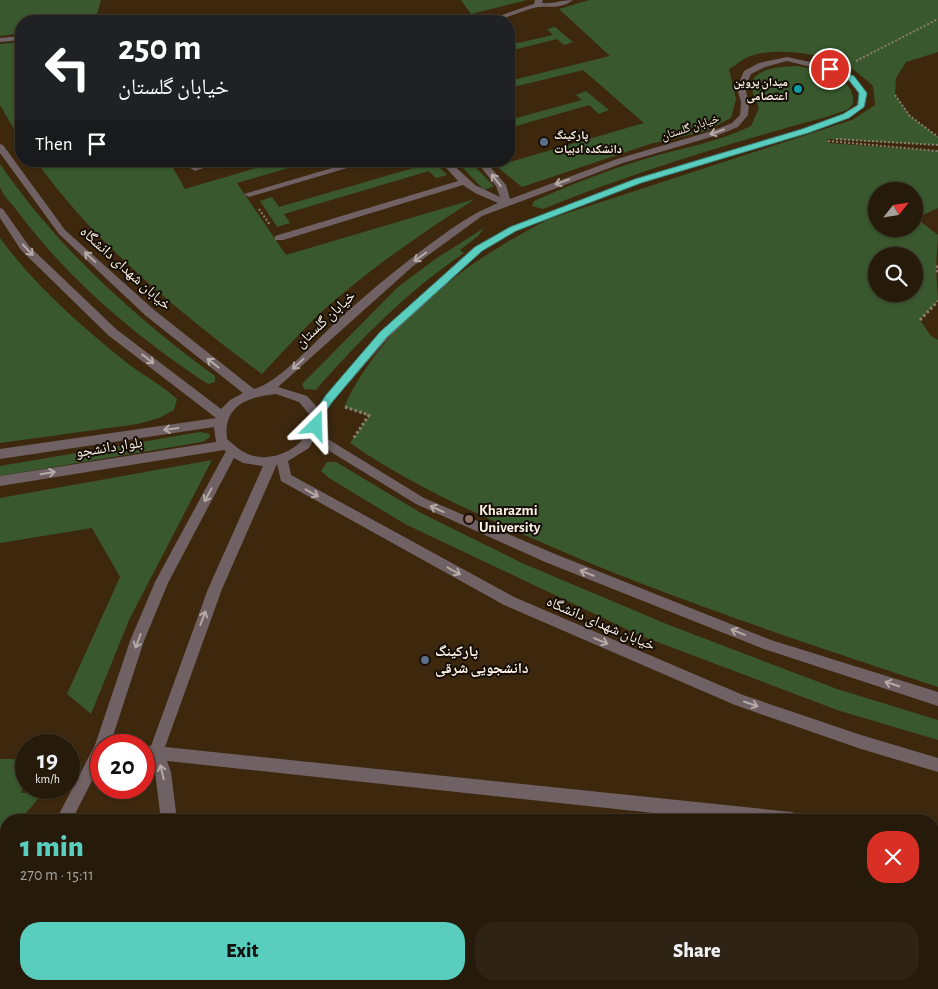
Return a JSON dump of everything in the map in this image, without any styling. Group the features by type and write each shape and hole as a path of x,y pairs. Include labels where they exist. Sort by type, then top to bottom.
{"lane":[{"path":"505,15 538,3 550,6 569,0"},
{"path":"0,40 15,39"},
{"name":"خیابان گلستان","path":"257,392 284,377 350,315 408,265 478,214 620,161 718,132 735,125 744,115 745,102 742,88 747,73 762,65 787,59 836,71 851,78 863,93 862,106 846,116 805,131 629,184 513,229 478,249 384,334 329,398 316,417"},
{"name":"خیابان شهدای دانشگاه","path":"0,147 62,232 149,312 257,392"},
{"path":"249,194 346,167"},
{"path":"449,167 462,182 478,192 506,203"},
{"path":"485,167 501,184 506,203"},
{"path":"279,238 462,182"},
{"path":"0,211 25,248 112,332 221,419"},
{"path":"282,391 298,395 307,401 316,417 316,426 302,449 277,460 246,459 227,448 219,432 221,419 231,405 257,392 282,391"},
{"name":"بلوار دانشجو","path":"0,454 221,419"},
{"path":"312,435 420,501 550,558 769,645 938,699"},
{"path":"106,734 138,641 162,582 227,448"},
{"name":"بلوار دانشجو","path":"0,481 227,448"},
{"path":"155,739 214,589 277,460"},
{"name":"خیابان شهدای دانشگاه","path":"277,460 285,478 509,601 740,700 861,742 938,765"},
{"path":"155,753 735,814"},
{"path":"155,760 163,772 168,814"},
{"path":"67,814 90,771"}],"path":[{"path":"836,71 938,19"},
{"path":"895,95 910,116 938,137"},
{"path":"938,145 827,139 828,143 938,151"},
{"path":"249,194 279,238"},
{"path":"938,266 936,268 938,272"},
{"path":"920,320 938,302"},
{"path":"348,400 344,407 369,416 350,443"}],"shaded area":[{"name":"Kharazmi University","path":"0,0 938,0 938,814 0,814"}],"green space":[{"path":"0,0 101,0 97,15 15,15 15,34 0,36"},
{"path":"461,0 527,0 471,14"},
{"path":"589,0 938,0 938,52 906,62 896,78 895,95 910,116 938,137 938,145 827,139 829,143 938,151 938,208 923,215 923,182 868,182 868,238 922,238 923,223 938,235 936,268 938,301 920,320 931,336 938,340 938,687 731,617 577,558 437,494 393,470 350,443 369,416 344,407 361,376 381,347 431,296 488,254 549,219 852,120 875,105 873,86 845,65 823,57 796,52 756,54 729,69 736,99 731,118 706,131 650,144 522,187 497,167 515,167 515,160 644,123 583,70 515,87 515,80 610,56 559,9"},
{"path":"555,27 573,42 564,45 557,39 515,50 515,44 553,35 547,29"},
{"path":"15,43 15,131 0,105 0,44"},
{"path":"797,66 825,72 842,80 849,86 853,104 847,110 683,159 543,209 532,206 534,201 603,173 658,155 712,141 751,126 759,108 750,85 753,79 763,71"},
{"path":"586,91 609,110 599,114 589,105 515,126 515,118 582,100 576,95"},
{"path":"0,164 22,195 72,252 126,305 215,376 215,382 208,384 155,347 81,284 38,237 3,193 0,187"},
{"path":"41,167 172,167 185,189 260,167 292,167 237,183 286,255 475,199 412,241 352,286 314,319 262,374 200,327 141,276 85,221"},
{"path":"417,167 439,167 447,175 436,178 429,171 284,214 290,223 277,227 260,201 272,197 279,207"},
{"path":"462,167 475,167 494,186 484,190"},
{"path":"484,228 478,236 460,250 464,253 423,283 404,300 350,352 316,390 304,389 302,384 398,287 434,260"},
{"path":"0,238 44,290 78,322 131,366 177,399 174,410 159,418 138,424 0,443"},
{"path":"200,432 210,434 209,438 202,442 0,476 0,466"},
{"path":"212,460 129,620 91,714 67,694 120,577 92,528 0,543 0,498"},
{"path":"327,462 336,462 421,513 522,563 669,625 837,689 938,720 938,740 837,710 639,635 405,524 329,478 321,471"},
{"path":"0,759 15,759 15,799 38,799 25,814 0,814"}],"place":[{"name":"میدان پروین اعتصامی","path":"798,89"},
{"name":"پارکینگ دانشکده ادبیات","path":"544,142"},
{"name":"Kharazmi University","path":"469,519"},
{"name":"پارکینگ دانشجویی شرقی","path":"425,660"}],"route":[{"path":"316,426 316,417 329,398 384,334 478,249 513,229 558,210 638,181 805,131 846,116 862,106 863,93 851,78 830,69"}]}
